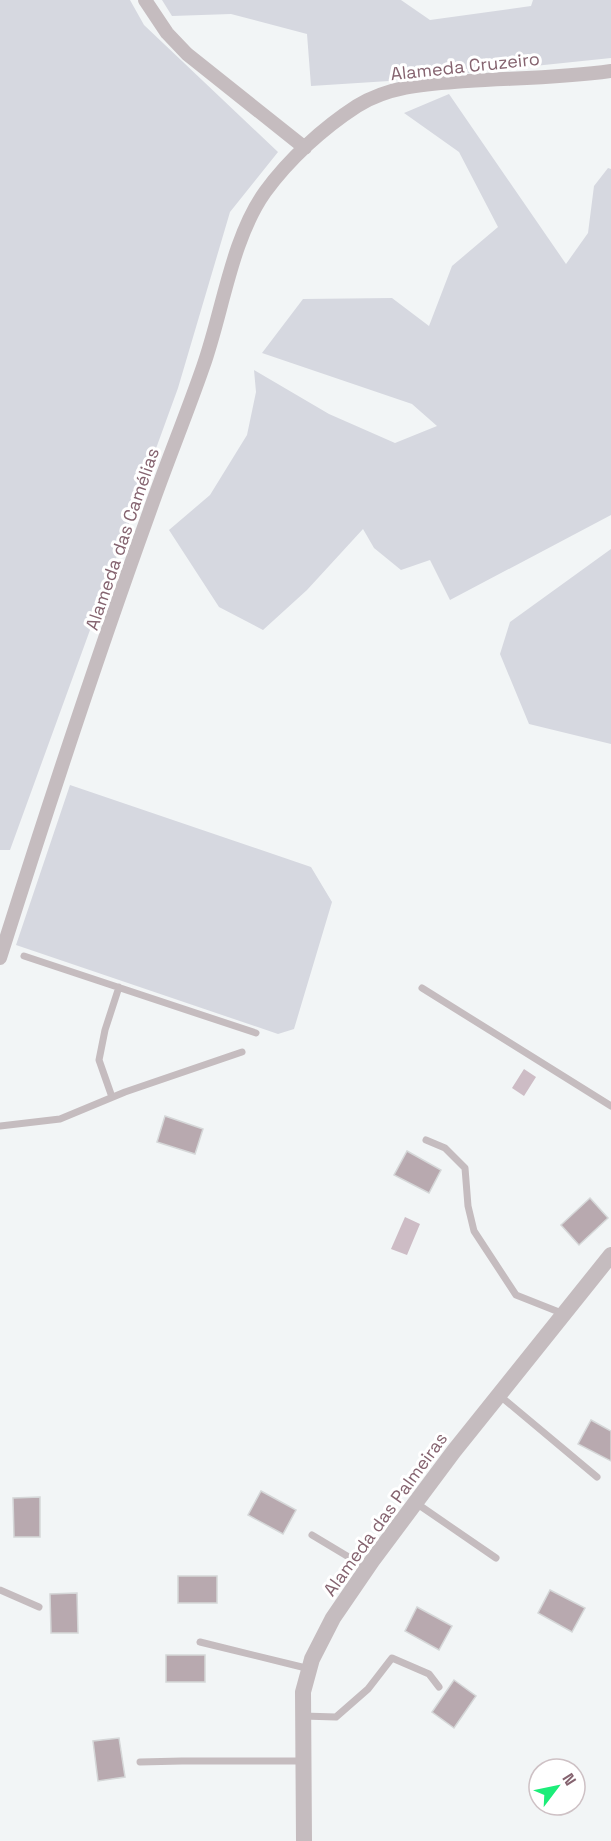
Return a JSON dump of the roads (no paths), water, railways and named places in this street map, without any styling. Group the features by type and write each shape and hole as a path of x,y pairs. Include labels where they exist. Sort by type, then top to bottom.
{"street":[{"path":"145,0 167,33 187,54 305,148"},
{"name":"Alameda Cruzeiro","path":"305,148 327,128 358,106 384,92 421,85 611,71"},
{"name":"Alameda das Camélias","path":"0,958 44,818 148,516 204,365 234,261 246,229 265,193 305,148"},
{"name":"Alameda das Palmeiras","path":"304,1841 303,1692 312,1659 333,1617 416,1503 611,1254"}],"lane":[{"path":"24,956 256,1033"},
{"path":"112,1097 99,1060 105,1030 119,987"},
{"path":"422,988 611,1106"},
{"path":"0,1126 60,1119 112,1097 242,1052"},
{"path":"426,1140 446,1148 465,1168 468,1206 474,1231 516,1295 564,1314"},
{"path":"499,1395 597,1477"},
{"path":"416,1503 496,1558"},
{"path":"312,1535 367,1568"},
{"path":"0,1590 39,1607"},
{"path":"200,1642 310,1668"},
{"path":"303,1716 336,1717 368,1689 392,1658 429,1674 439,1687"},
{"path":"140,1762 303,1761"}]}
